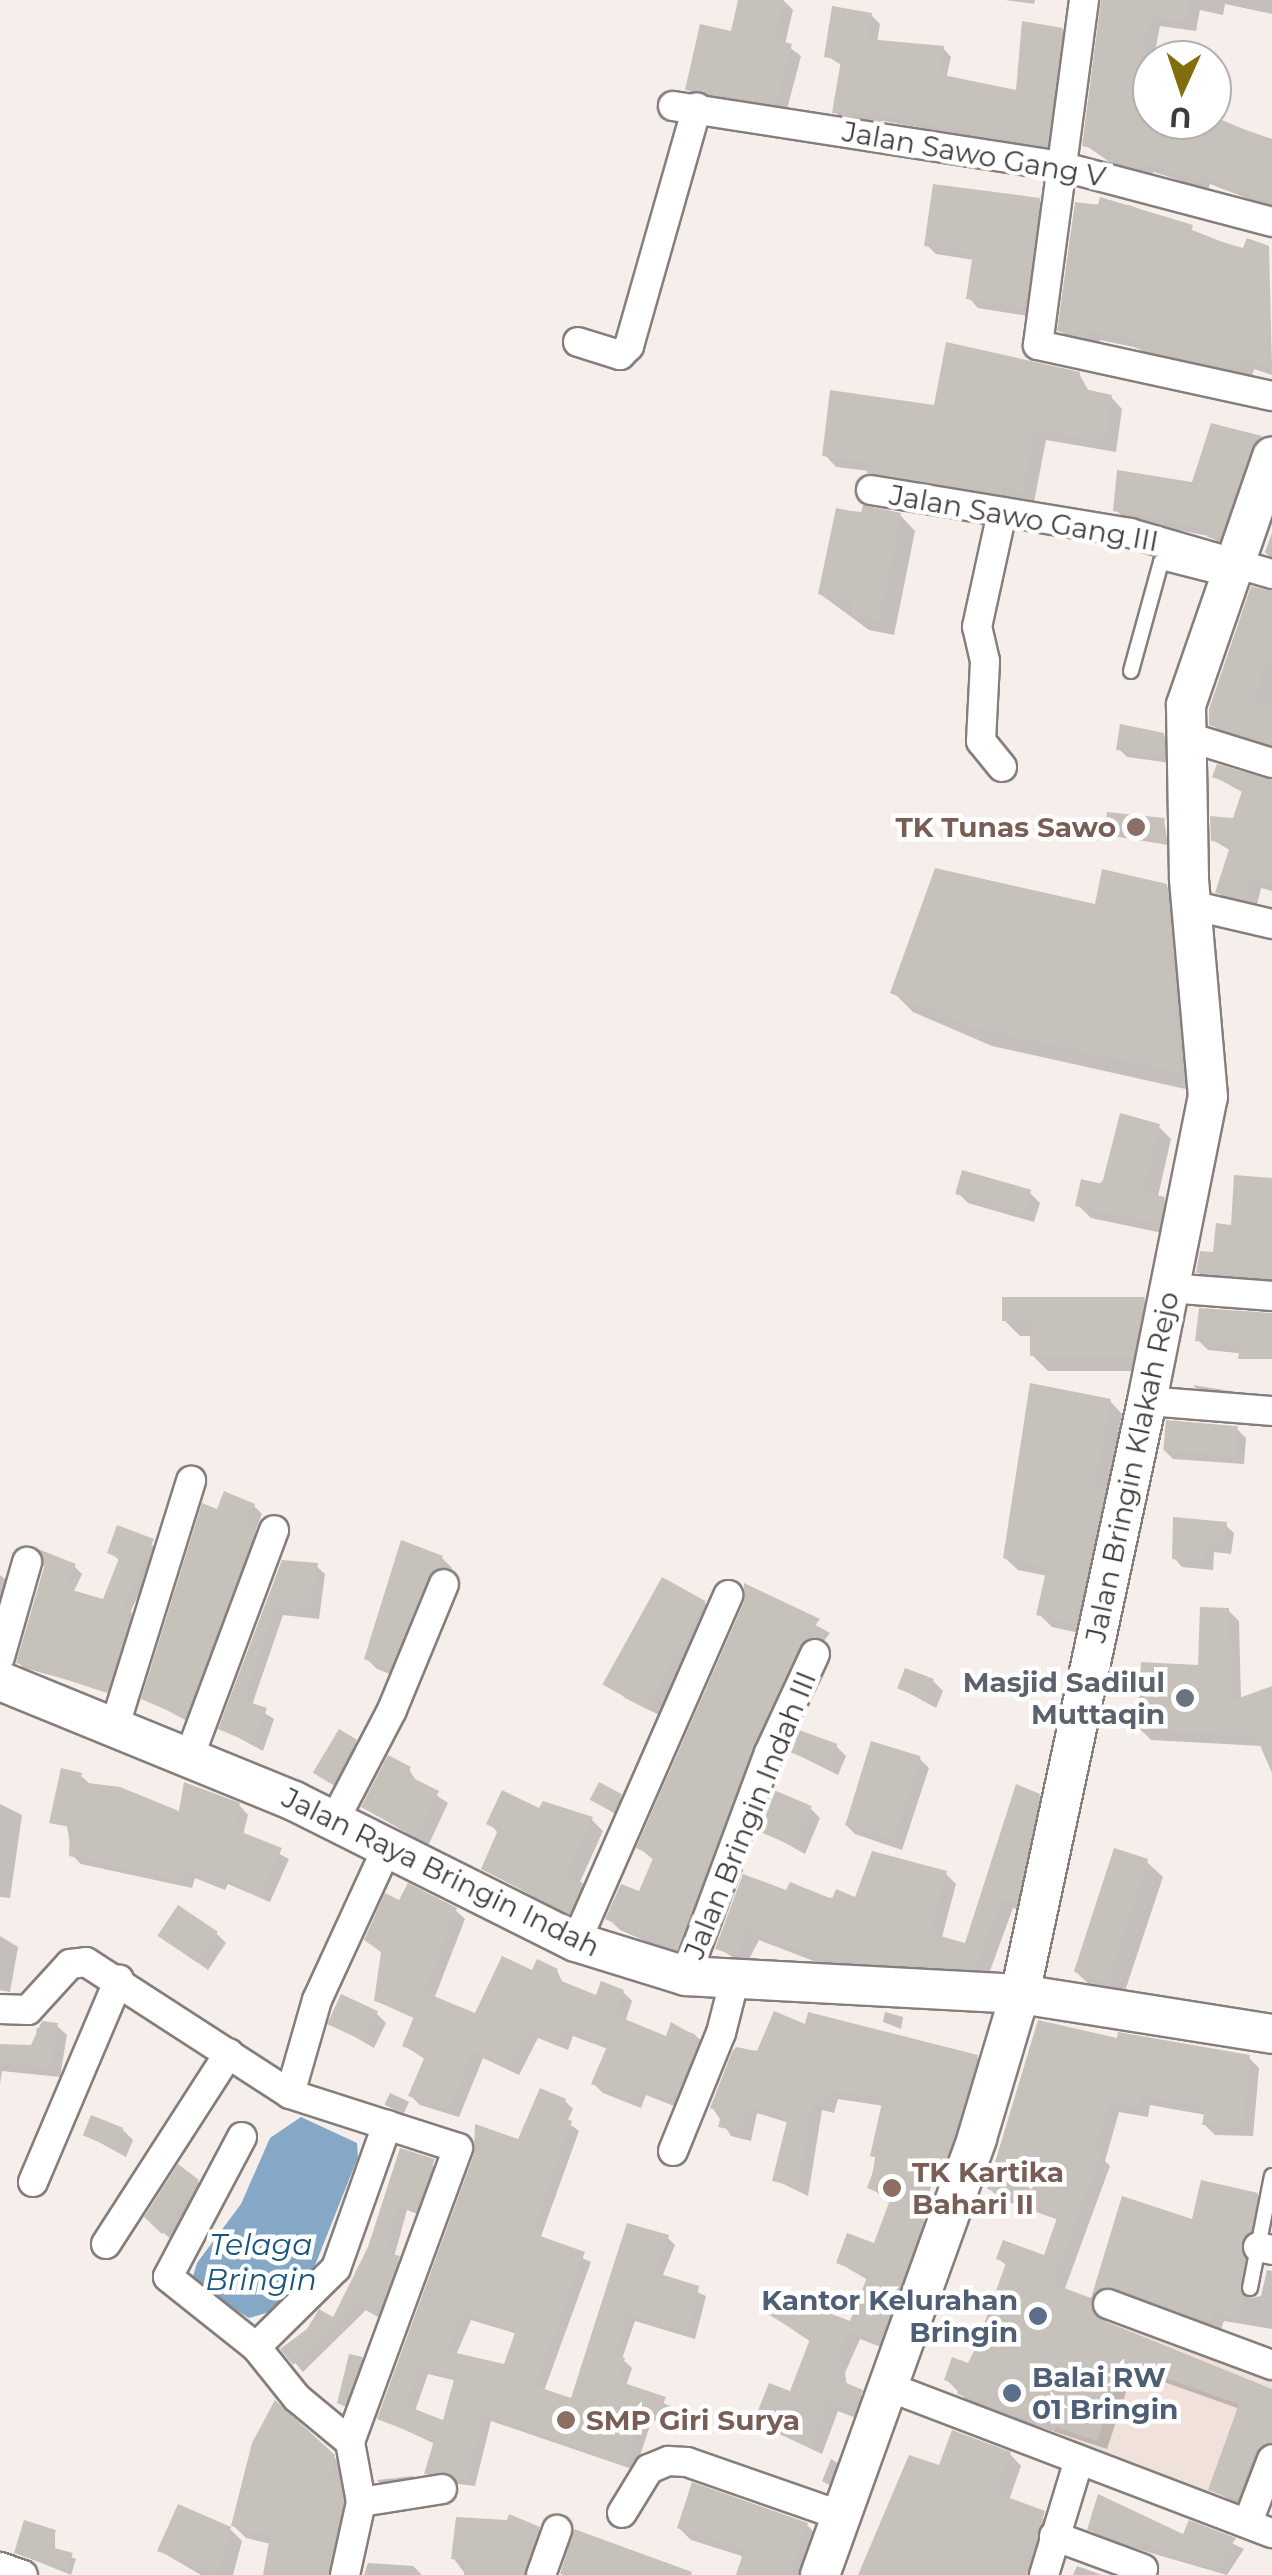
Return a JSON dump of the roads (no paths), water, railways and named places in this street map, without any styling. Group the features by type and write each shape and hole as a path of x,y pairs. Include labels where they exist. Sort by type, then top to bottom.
{"street":[{"path":"1084,0 1038,345 1272,396"},
{"name":"Jalan Sawo Gang V","path":"578,342 620,355 629,346 685,107 1060,166 1272,222"},
{"name":"Jalan Bringin Klakah Rejo","path":"820,2575 889,2386 1020,1994 1148,1401 1208,1097 1191,905 1182,735 1186,705 1272,456"},
{"name":"Jalan Sawo Gang III","path":"870,490 1130,533 1231,571 1272,574"},
{"path":"1002,512 977,628 985,661 981,741 1002,768"},
{"path":"1182,735 1272,763"},
{"path":"1191,905 1272,924"},
{"path":"1169,1288 1272,1296"},
{"path":"1148,1401 1272,1411"},
{"path":"115,1725 191,1481"},
{"path":"190,1755 274,1530"},
{"path":"1,1678 26,1562"},
{"path":"334,1821 392,1710 444,1584"},
{"path":"576,1942 728,1595"},
{"name":"Jalan Bringin Indah III","path":"686,1976 769,1754 815,1654"},
{"name":"Jalan Raya Bringin Indah","path":"1,1678 190,1755 334,1821 576,1942 686,1976 734,1982 1020,1994 1272,2034"},
{"path":"290,2094 317,2000 387,1848"},
{"path":"0,2010 28,2010 79,1961 119,1979 290,2094 453,2144 460,2153 350,2442 361,2502 345,2575"},
{"path":"33,2182 119,1979"},
{"path":"673,2151 721,2033 734,1982"},
{"path":"106,2244 229,2053"},
{"path":"256,2347 338,2264 388,2125"},
{"path":"242,2137 166,2271 256,2347 298,2398 350,2442"},
{"path":"1108,2304 1272,2365"},
{"path":"889,2386 1078,2463 1260,2527 1272,2459"},
{"path":"622,2512 649,2470 668,2461 687,2462 842,2516"},
{"path":"1045,2575 1078,2463"},
{"path":"361,2502 442,2489"},
{"path":"541,2575 556,2530"},
{"path":"1054,2536 1143,2569"},
{"path":"0,2567 23,2575"}],"lane":[{"path":"1131,671 1161,562 1231,571"},
{"path":"1250,2288 1265,2248 1272,2176"}],"water":[{"name":"Telaga Bringin","path":"301,2117 357,2143 358,2157 300,2303 249,2318 191,2283 197,2263 241,2204 270,2138"}],"place":[{"name":"TK Tunas Sawo","path":"1136,827"},
{"name":"Masjid Sadilul Muttaqin","path":"1185,1698"},
{"name":"TK Kartika Bahari II","path":"892,2188"},
{"name":"Kantor Kelurahan Bringin","path":"1038,2316"},
{"name":"Balai RW 01 Bringin","path":"1012,2393"},
{"name":"SMP Giri Surya","path":"566,2420"}]}
